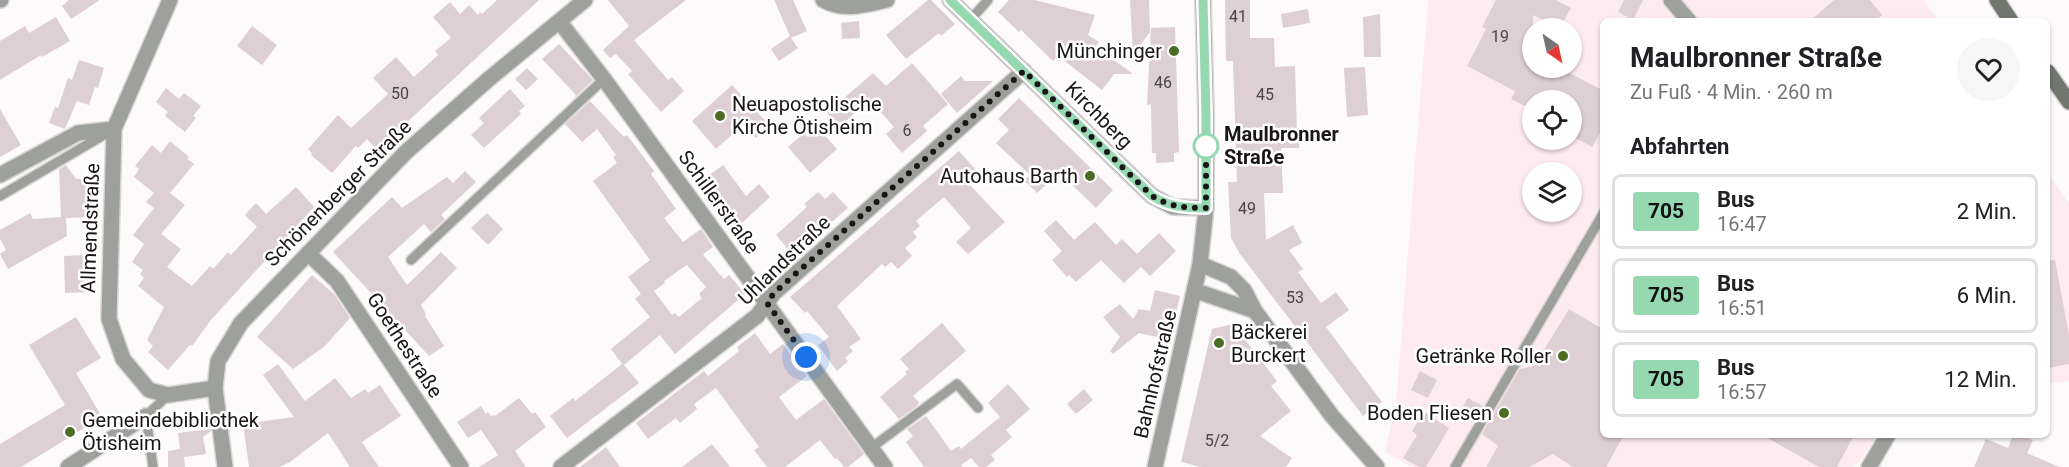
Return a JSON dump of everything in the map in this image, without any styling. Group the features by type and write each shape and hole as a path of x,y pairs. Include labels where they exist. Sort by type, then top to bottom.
{"main road":[{"path":"1997,0 2009,18"},
{"path":"2050,75 2069,102"}],"street":[{"name":"Allmendstraße","path":"168,395 149,390 123,359 109,319 114,129 170,0"},
{"name":"Schönenberger Straße","path":"225,467 215,388 218,361 241,323 406,152 490,78 585,0"},
{"path":"823,0 835,6 854,7 887,0"},
{"name":"Kirchberg","path":"950,0 1152,196 1173,207 1206,208"},
{"path":"1203,0 1206,208 1196,291 1255,311"},
{"path":"1671,0 1686,18"},
{"name":"Schillerstraße","path":"558,21 604,79 885,467"},
{"name":"Uhlandstraße","path":"561,467 757,316 774,293 1024,71"},
{"path":"0,175 78,133 114,129"},
{"name":"Goethestraße","path":"308,253 338,281 460,467"},
{"path":"1200,264 1231,277 1244,290 1255,311 1332,416 1377,467"},
{"name":"Bahnhofstraße","path":"1155,467 1196,291"},
{"path":"168,395 215,388"},
{"path":"68,467 146,416"},
{"path":"1869,467 1886,438"}],"lane":[{"path":"971,20 988,0"},
{"path":"411,260 604,79"},
{"path":"0,196 114,129"},
{"path":"1455,467 1600,219"},
{"path":"871,448 957,384 978,408"},
{"path":"153,467 146,416 168,395"}],"shaded area":[{"path":"1428,0 1924,0 1937,18 1600,18 1600,438 1875,438 1861,460 1852,467 1412,467 1385,452 1396,403"},
{"path":"2050,176 2069,203 2069,381 2050,384"}],"building":[{"path":"69,0 100,0 71,19 62,6"},
{"path":"497,0 539,0 377,150 367,139 358,148 356,146 332,173 311,155 308,149 338,115 351,128 388,94 373,78 396,57 414,77 438,55 435,51 451,38 433,17 450,2 460,14 469,5 478,15"},
{"path":"608,0 686,0 634,40 668,80 672,77 684,91 661,112 628,74 632,71 616,54 610,58 603,50 629,26"},
{"path":"774,0 793,0 807,31 791,38 798,48 779,61 771,49 790,36"},
{"path":"928,0 931,0 955,24 941,36 939,33 906,59 886,35"},
{"path":"1009,0 1035,0 1095,15 1088,35 1099,42 1096,47 1133,74 1114,74 1102,90 1058,56 1053,61 1021,30 1019,32 998,12"},
{"path":"1130,0 1149,0 1150,32 1133,55"},
{"path":"1225,0 1250,0 1250,38 1274,38 1275,67 1295,66 1299,148 1281,148 1283,193 1264,193 1266,240 1293,225 1302,243 1289,250 1303,269 1298,272 1321,303 1336,292 1349,310 1326,327 1382,402 1363,416 1240,254 1231,238 1228,182 1237,182 1233,61 1226,61"},
{"path":"1496,0 1556,0 1571,8 1566,18 1539,18 1533,15 1533,18 1522,18 1522,78 1579,78 1600,89 1600,133 1592,147 1582,142 1582,90 1522,90 1522,104 1511,99 1515,91 1467,66 1486,29 1482,27"},
{"path":"1624,0 1643,0 1634,18 1618,12"},
{"path":"1834,0 1870,0 1882,15 1878,18 1813,18"},
{"path":"1308,9 1310,23 1283,28 1281,14"},
{"path":"1380,14 1381,57 1364,57 1363,17"},
{"path":"56,17 70,41 42,57 41,55 0,80 0,41 25,26 29,33"},
{"path":"859,21 860,38 842,39 841,23"},
{"path":"252,26 277,45 262,65 237,46"},
{"path":"1175,27 1179,152 1174,153 1174,162 1156,163 1156,153 1152,153 1151,104 1147,105 1151,28"},
{"path":"559,44 593,80 574,98 576,95 542,59"},
{"path":"79,60 104,68 98,88 95,87 89,105 77,101 65,129 49,123 55,107 58,108 68,78 72,80"},
{"path":"912,63 948,104 923,126 927,131 902,153 886,134 894,127 870,100 839,127 827,113 873,73 886,86"},
{"path":"1365,67 1368,115 1347,117 1344,68"},
{"path":"527,68 538,79 526,90 515,79"},
{"path":"961,76 965,81 993,81 957,113 941,94"},
{"name":"Neuapostolische Kirche Ötisheim","path":"732,85 770,126 756,138 744,124 716,149 692,121"},
{"path":"166,88 179,99 184,93 201,106 193,116 196,118 185,132 165,116 168,112 156,102"},
{"path":"510,89 525,106 519,111 521,114 484,148 471,135 484,123 479,118"},
{"path":"1019,98 1113,190 1096,208 1060,173 1037,193 1024,180 1030,175 996,143 1009,130 998,119"},
{"path":"590,101 624,137 627,135 654,171 651,174 676,209 664,218 683,242 701,229 713,247 703,254 705,257 724,279 729,275 745,294 675,354 660,335 624,365 639,383 567,438 550,416 573,398 575,401 622,364 611,349 650,317 635,299 641,294 628,277 650,260 593,181 617,163 613,157 616,155 597,129 582,142 565,124","holes":["687,265 706,287 699,294 702,298 679,317 675,313 672,315 654,291"]},
{"path":"0,109 21,145 0,157"},
{"path":"818,128 837,149 810,173 788,147 804,133 808,137"},
{"path":"170,141 194,164 170,193 185,205 161,234 181,249 167,267 192,286 210,266 213,269 228,252 231,255 257,227 245,215 256,203 266,214 296,187 314,207 210,321 192,346 190,345 168,370 148,352 153,346 147,340 164,307 138,286 144,278 140,274 143,270 132,262 144,244 133,235 154,208 146,202 154,193 134,177 139,169 135,166 152,145 161,153"},
{"path":"959,151 975,169 964,179 1005,222 968,254 956,242 971,228 944,197 916,221 920,226 913,232 917,237 905,248 912,256 898,269 891,262 885,267 882,264 837,306 861,339 849,347 853,351 845,358 848,361 837,371 818,345 829,337 807,311 805,313 790,297"},
{"path":"66,165 76,179 86,179 88,217 66,218 67,236 8,269 0,254 6,250 0,239 0,230 30,213 33,219 61,217 59,169"},
{"path":"723,165 746,196 759,184 770,197 742,223 721,199 715,203 702,185 710,178 708,176"},
{"path":"465,171 476,182 441,215 445,219 431,232 424,224 388,257 407,285 441,252 457,268 421,305 425,316 444,346 429,356 333,252 392,197 402,208 447,177 453,183"},
{"path":"818,192 825,199 833,192 848,208 793,255 776,235 807,207 804,204"},
{"path":"487,213 503,229 488,245 471,228"},
{"path":"1056,220 1074,240 1095,222 1116,245 1122,239 1137,254 1159,233 1176,251 1150,276 1141,267 1124,283 1101,260 1076,282 1069,275 1067,277 1052,260 1062,251 1044,231"},
{"path":"90,255 91,292 65,293 64,256"},
{"path":"2055,260 2069,335 2069,364 2050,368 2050,261"},
{"path":"312,275 335,295 350,318 325,346 293,369 257,337"},
{"path":"1155,290 1180,296 1170,340 1139,333 1113,354 1110,351 1120,337 1103,317 1120,304 1133,319 1139,309 1150,311"},
{"path":"1569,309 1600,328 1600,438 1622,438 1606,467 1573,467 1553,454 1529,467 1486,467 1498,446 1482,434 1520,369 1534,366"},
{"path":"76,317 101,358 76,373 102,417 21,467 0,467 0,444 65,405 29,345"},
{"path":"942,323 966,351 913,396 919,402 918,405 899,419 880,397 907,374 905,372 909,369 900,359"},
{"path":"1233,324 1277,381 1271,386 1291,411 1260,436 1292,458 1286,467 1201,467 1181,462 1212,329"},
{"path":"755,333 770,354 783,344 807,376 779,397 796,420 824,399 864,454 848,467 844,467 837,458 835,459 820,440 785,467 767,467 754,450 759,447 716,388 694,404 697,409 680,423 676,418 648,439 636,423 704,371 708,376 739,351 737,347"},
{"path":"278,364 305,401 335,378 351,398 365,389 368,393 380,385 401,416 362,442 379,467 350,467 328,433 280,467 249,467 243,424 294,417 263,375"},
{"path":"1420,371 1437,380 1428,398 1411,390"},
{"path":"1008,384 1030,409 1006,430 1012,437 991,455 995,460 986,467 979,467 971,458 961,465 963,467 924,467 906,442 913,436 907,429 926,416 951,451 959,446 961,449 1000,417 988,403"},
{"path":"1084,389 1093,400 1076,414 1067,404"},
{"path":"519,398 532,414 535,412 546,427 515,451 526,467 479,467 498,455 481,430 468,438 457,422 481,406 486,414 488,412 491,416 495,416"},
{"path":"1468,398 1483,406 1474,421 1459,413"},
{"path":"1424,412 1449,428 1426,467 1419,467 1403,458 1417,435 1412,431"},
{"path":"210,429 211,431 203,437 206,454 184,457 185,467 168,467 168,451 180,449 178,433"},
{"path":"1767,438 1852,438 1837,467 1819,467"},
{"path":"2012,438 2028,438 2033,440 2027,453 2059,467 1974,467 1986,439 2008,448"},
{"path":"712,444 730,467 682,467"},
{"path":"606,447 620,467 580,467"}],"bus line":[{"name":"705","path":"950,0 1152,196 1173,207 1206,208 1203,0"}],"place":[{"name":"Münchinger","path":"1174,51"},
{"name":"Neuapostolische Kirche Ötisheim","path":"720,116"},
{"name":"Maulbronner Straße","path":"1206,146"},
{"name":"Autohaus Barth","path":"1090,176"},
{"name":"Bäckerei Burckert","path":"1219,343"},
{"name":"Getränke Roller","path":"1563,356"},
{"name":"Boden Fliesen","path":"1504,413"},
{"name":"Gemeindebibliothek Ötisheim","path":"70,432"}],"route":[{"path":"806,357 767,303 774,293 1024,71 1152,196 1163,203 1173,207 1206,208 1206,146"}]}
